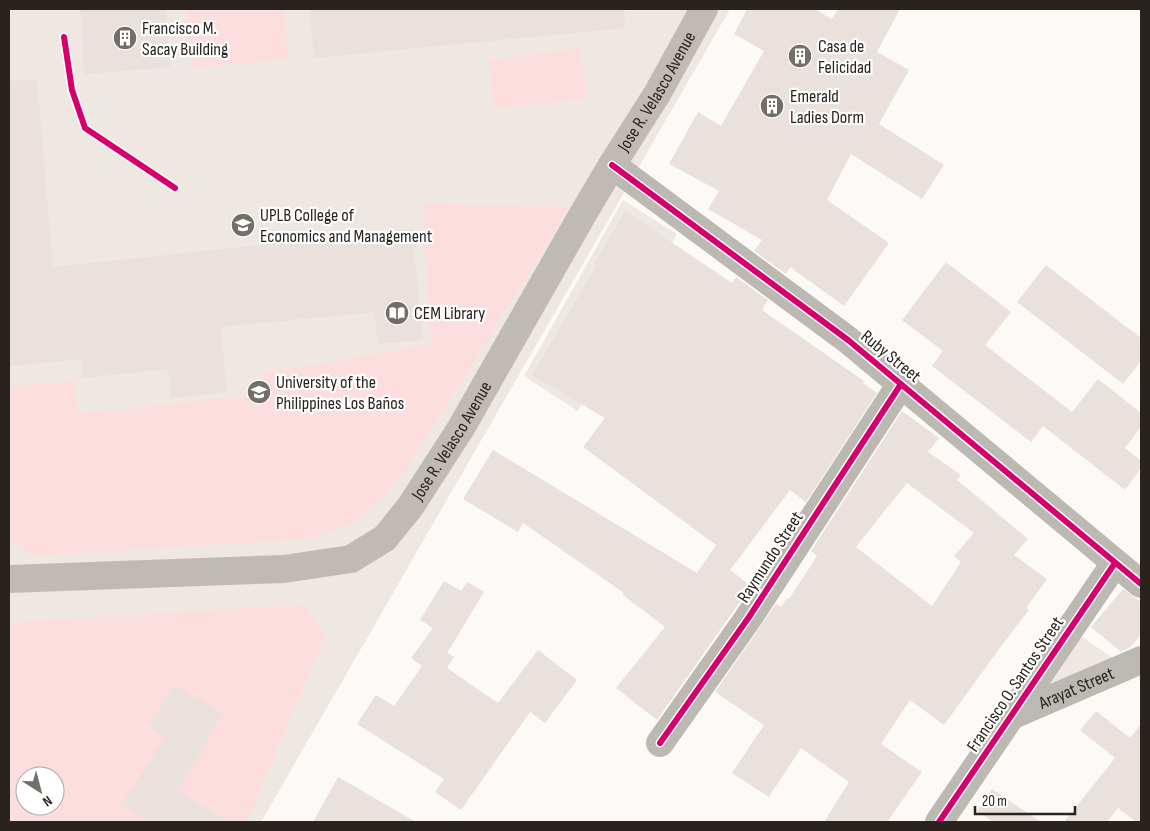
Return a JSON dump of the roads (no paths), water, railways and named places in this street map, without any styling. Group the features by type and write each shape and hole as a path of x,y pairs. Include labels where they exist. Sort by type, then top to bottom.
{"main road":[{"name":"Jose R. Velasco Avenue","path":"9,579 284,569 351,558 385,538 410,507 461,428 612,165 657,94 704,9"}],"street":[{"name":"Ruby Street","path":"612,165 848,340 1141,584"},
{"name":"Raymundo Street","path":"660,743 749,617 901,384"},
{"name":"Francisco O. Santos Street","path":"939,822 1115,563"},
{"name":"Arayat Street","path":"1011,716 1141,660"}],"place":[{"name":"Francisco M. Sacay Building","path":"125,38"},
{"name":"Casa de Felicidad","path":"800,56"},
{"name":"Emerald Ladies Dorm","path":"772,106"},
{"name":"UPLB College of Economics and Management","path":"243,225"},
{"name":"CEM Library","path":"397,313"},
{"name":"University of the Philippines Los Baños","path":"259,392"}]}
